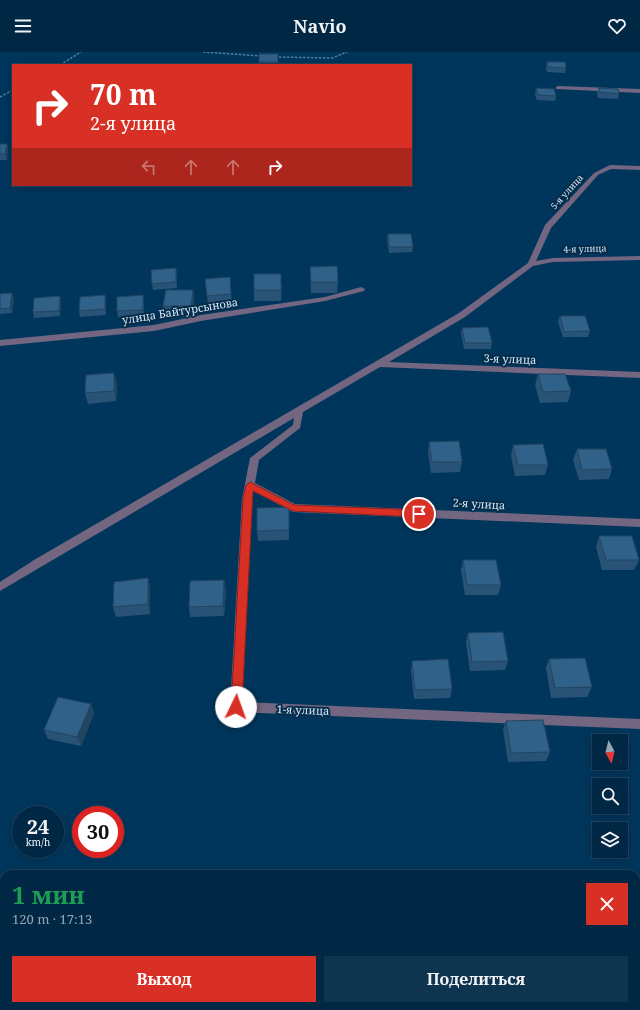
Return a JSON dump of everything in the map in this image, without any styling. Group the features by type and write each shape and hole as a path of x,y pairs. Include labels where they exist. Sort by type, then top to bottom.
{"street":[{"path":"558,88 640,91"},
{"name":"5-я улица","path":"531,264 548,227 596,174 610,167 640,168"},
{"name":"4-я улица","path":"531,264 552,260 640,258"},
{"path":"0,587 38,563 462,315 531,264"},
{"name":"улица Байтурсынова","path":"0,343 154,328 201,318 325,299 361,289"},
{"name":"3-я улица","path":"378,364 640,375"},
{"name":"1-я улица","path":"299,410 296,426 256,458 250,485 236,707 640,724"},
{"name":"2-я улица","path":"250,485 293,508 640,523"}],"path":[{"path":"62,64 82,52"},
{"path":"203,52 263,56"},
{"path":"271,56 332,58 348,52"},
{"path":"0,97 12,91"}],"building":[{"path":"259,54 278,54 278,62 259,62"},
{"path":"547,62 565,62 566,68 548,67"},
{"path":"536,88 554,89 556,96 538,95"},
{"path":"599,88 618,89 619,94 599,92"},
{"path":"0,144 7,144 5,154 0,154"},
{"path":"388,234 411,234 413,247 389,247"},
{"path":"337,266 338,282 311,282 310,267"},
{"path":"176,268 176,282 152,284 151,270"},
{"path":"254,274 281,274 281,290 254,290"},
{"path":"230,277 231,294 207,296 205,279"},
{"path":"166,290 193,290 191,306 163,306"},
{"path":"12,293 10,308 0,309 0,294"},
{"path":"105,295 105,309 79,311 80,297"},
{"path":"143,295 143,310 117,311 117,297"},
{"path":"60,296 59,311 33,312 34,298"},
{"path":"560,316 585,316 590,331 564,332"},
{"path":"488,327 492,343 465,343 462,328"},
{"path":"114,373 114,391 85,393 86,375"},
{"path":"538,374 565,374 571,391 543,392"},
{"path":"459,441 462,462 432,462 429,442"},
{"path":"543,444 548,465 518,465 513,445"},
{"path":"577,449 606,449 612,469 582,470"},
{"path":"289,507 289,530 257,531 257,508"},
{"path":"599,536 632,536 639,560 606,560"},
{"path":"463,560 496,560 501,585 467,585"},
{"path":"148,578 148,604 113,607 114,582"},
{"path":"224,580 223,606 189,607 190,581"},
{"path":"503,632 508,661 472,662 468,633"},
{"path":"585,658 592,687 555,688 549,659"},
{"path":"448,659 452,689 415,690 412,661"},
{"path":"58,697 91,704 77,737 44,730"},
{"path":"543,720 550,752 511,753 506,721"}],"route":[{"path":"236,707 250,485 293,508 419,514"}]}
